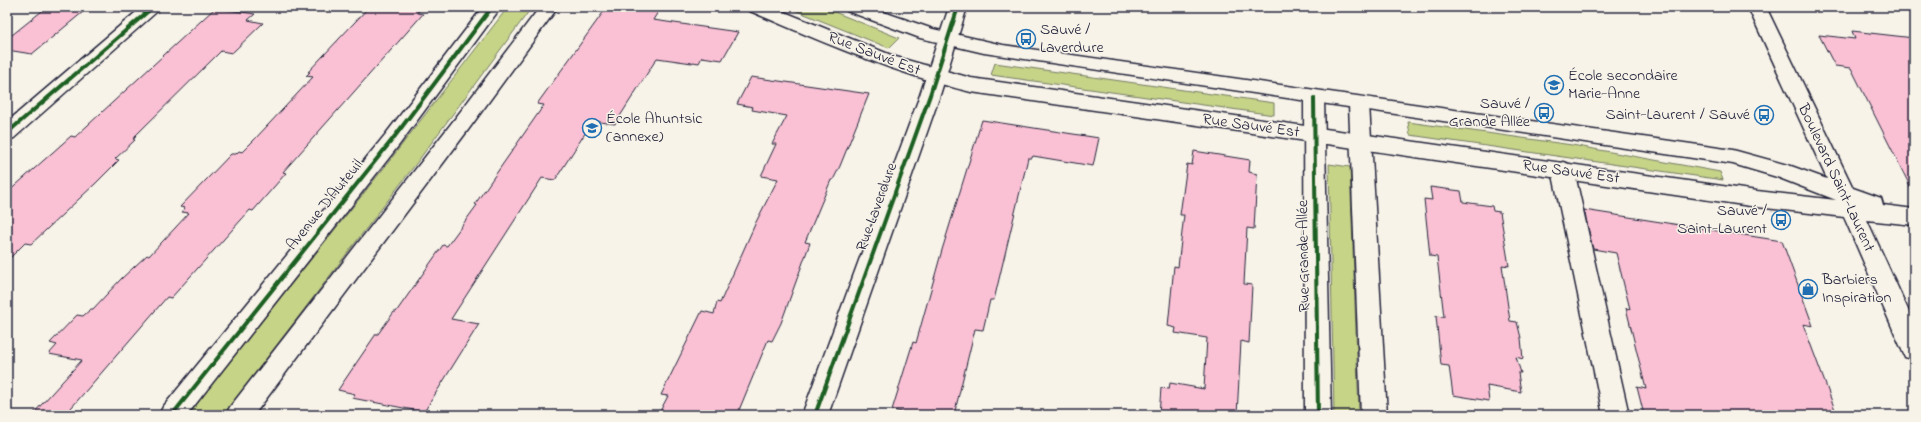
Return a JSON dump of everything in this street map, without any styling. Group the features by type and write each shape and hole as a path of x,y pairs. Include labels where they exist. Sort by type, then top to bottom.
{"main road":[{"path":"7,133 153,7"},
{"name":"Avenue D'Auteuil","path":"172,415 392,140 492,7"},
{"path":"239,415 447,144 549,7"},
{"name":"Rue Sauvé Est","path":"756,7 883,60 971,85 1757,199 1848,202"},
{"path":"853,7 898,25 948,40 1048,59 1732,157 1773,168 1848,202 1909,216"},
{"name":"Rue Laverdure","path":"815,415 948,40 958,7"},
{"name":"Boulevard Saint-Laurent","path":"1757,7 1848,202 1914,350"},
{"name":"Rue Grande-Allée","path":"1314,98 1318,415"},
{"path":"1359,104 1374,415"},
{"path":"1563,170 1616,415"}],"green space":[{"path":"508,7 532,7 415,165 223,415 187,415 387,164"},
{"path":"787,7 822,7 899,38 889,48"},
{"path":"995,63 1274,103 1274,115 991,75"},
{"path":"1408,122 1572,145 1720,172 1723,180 1410,135"},
{"path":"1329,164 1350,167 1359,415 1334,415"}],"building":[{"path":"47,7 89,7 32,54 7,50 7,39"},
{"path":"369,7 422,7 417,13 423,14 283,172 286,173 253,211 250,210 171,298 167,297 65,415 32,415 82,360 49,354 57,345 50,343 77,315 83,316 93,309 121,279 147,255 149,256 189,213 182,212 185,208 180,207 231,154 236,154 239,151 242,152 254,140 313,77 306,76 310,72 308,72"},
{"path":"607,7 661,7 653,20 738,32 722,60 702,57 699,63 692,63 657,58 615,124 593,121 555,180 542,178 451,319 479,324 424,412 352,398 355,394 338,390 376,334 378,334 394,312 396,312 443,245 447,246 477,205 475,204 544,105 537,104"},
{"path":"215,8 255,14 248,20 263,23 232,53 221,51 134,137 136,137 133,139 135,140 115,159 119,160 96,183 31,244 25,243 7,261 7,193 71,136 75,137"},
{"path":"1852,31 1914,38 1914,194 1851,68 1835,66 1819,35 1855,39"},
{"path":"751,77 869,94 840,166 833,180 831,180 805,242 810,243 781,323 772,341 768,340 737,415 658,415 668,396 661,395 702,311 714,314 717,302 720,303 756,222 778,179 761,176 776,144 772,144 787,116 752,110 753,107 737,104"},
{"path":"982,120 1099,138 1093,166 1033,156 1032,158 1028,158 994,300 990,300 983,330 975,329 954,415 917,415 892,410 913,342 916,343 942,250"},
{"path":"1194,151 1250,160 1249,172 1257,174 1254,229 1247,228 1244,284 1252,285 1249,343 1241,341 1237,415 1159,415 1161,388 1169,389 1170,383 1204,389 1207,338 1175,333 1176,328 1168,326 1174,266 1178,267 1184,215 1180,215 1187,164 1192,165"},
{"path":"1430,187 1461,191 1463,202 1492,206 1493,211 1500,212 1509,266 1502,265 1510,321 1517,322 1521,338 1523,359 1516,357 1521,373 1518,373 1521,392 1487,386 1489,401 1453,395 1449,366 1441,365 1436,316 1444,317 1437,257 1430,256 1424,199 1432,200"},
{"path":"1584,210 1782,241 1813,326 1803,324 1837,415 1644,415 1637,387 1646,389 1626,308 1630,309 1616,253 1593,249"}],"cycle path":[{"path":"7,133 153,7"},
{"path":"172,415 392,140 492,7"},
{"path":"815,415 930,95 958,7"},
{"path":"1314,98 1318,415"}],"place":[{"name":"Sauvé / Laverdure","path":"1026,39"},
{"name":"École secondaire Marie-Anne","path":"1554,85"},
{"name":"Sauvé / Grande Allée","path":"1544,113"},
{"name":"Saint-Laurent / Sauvé","path":"1764,115"},
{"name":"École Ahuntsic (annexe)","path":"592,128"},
{"name":"Sauvé / Saint-Laurent","path":"1781,220"},
{"name":"Barbiers Inspiration","path":"1808,289"}]}
